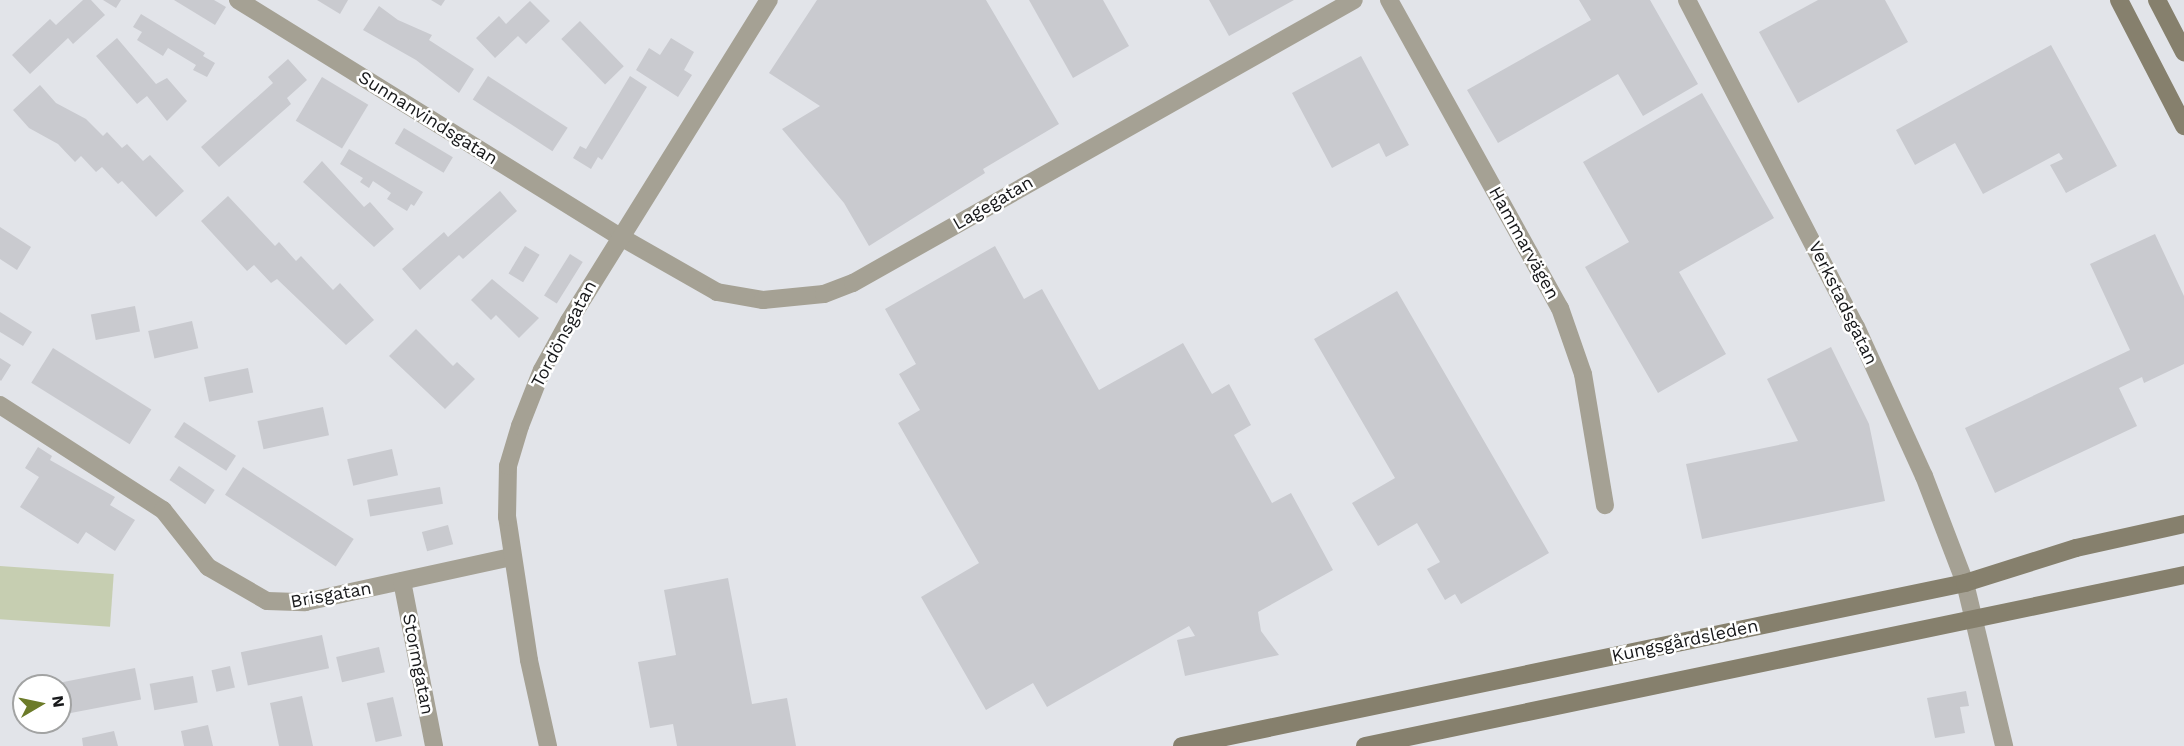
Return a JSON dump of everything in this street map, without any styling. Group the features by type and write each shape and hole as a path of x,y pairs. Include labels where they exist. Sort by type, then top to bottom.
{"main road":[{"path":"2120,0 2184,126"},
{"path":"2157,0 2184,52"},
{"name":"Kungsgårdsleden","path":"1182,746 1965,583 2076,548 2184,524"},
{"name":"Kungsgårdsleden","path":"1365,746 1971,617 2184,575"}],"street":[{"name":"Sunnanvindsgatan","path":"238,0 619,236"},
{"name":"Tordönsgatan","path":"548,746 512,557 506,485 520,426 542,370 619,236 768,0"},
{"name":"Lagegatan","path":"619,236 730,297 763,300 824,294 881,268 1354,0"},
{"name":"Hammarvägen","path":"1389,0 1560,308 1583,374 1605,505"},
{"name":"Verkstadsgatan","path":"1687,0 1856,327 1924,476 1965,583 1971,617 2004,746"},
{"name":"Brisgatan","path":"0,405 163,510 200,559 258,597 294,604 512,557"},
{"name":"Stormgatan","path":"402,581 434,746"}],"green space":[{"path":"0,566 114,574 110,627 0,619"}],"building":[{"path":"83,0 91,0 105,15 73,44 68,38 30,74 12,55 50,19 56,25"},
{"path":"103,0 121,0 116,8"},
{"path":"174,0 214,0 226,7 215,25"},
{"path":"317,0 348,0 340,14"},
{"path":"431,0 445,0 441,6"},
{"path":"817,0 986,0 1059,124 983,169 985,173 869,246 844,203 782,129 820,106 769,73"},
{"path":"1029,0 1103,0 1129,46 1073,78"},
{"path":"1209,0 1294,0 1229,36"},
{"path":"1579,0 1650,0 1698,84 1643,116 1618,74 1498,143 1467,90 1591,20"},
{"path":"1818,0 1885,0 1908,42 1798,103 1759,32"},
{"path":"530,1 550,21 526,44 518,36 495,58 476,38 499,16 506,24"},
{"path":"379,6 398,20 432,35 429,40 474,69 459,93 416,60 363,30"},
{"path":"141,14 205,53 203,56 215,63 207,77 193,70 196,65 168,48 163,56 137,40 142,32 133,27"},
{"path":"580,21 624,66 605,84 561,39"},
{"path":"117,38 156,84 167,78 187,101 167,121 147,96 137,104 96,56"},
{"path":"671,38 694,52 684,70 692,75 678,97 636,70 649,48 660,55"},
{"path":"2051,45 2117,166 2066,193 2050,165 2063,159 2059,153 1983,194 1955,143 1915,165 1896,130"},
{"path":"1361,56 1409,145 1386,157 1379,143 1332,168 1292,93"},
{"path":"288,59 307,80 287,98 291,104 219,167 201,147 273,83 268,77"},
{"path":"488,76 568,128 552,151 473,99"},
{"path":"630,76 647,87 602,160 598,157 591,169 573,158 580,146 586,149"},
{"path":"322,77 368,105 342,149 296,121"},
{"path":"40,85 56,103 86,119 103,136 107,132 122,148 127,144 143,161 150,155 184,191 156,217 122,181 118,184 102,167 96,172 81,156 75,162 58,144 29,128 13,110"},
{"path":"1702,93 1774,218 1679,272 1726,354 1658,393 1585,267 1629,242 1583,162"},
{"path":"404,128 453,157 444,173 395,143"},
{"path":"349,149 423,192 414,206 411,204 407,211 387,199 391,193 373,181 369,188 360,182 363,178 340,164"},
{"path":"322,161 364,207 370,202 394,229 374,247 303,182"},
{"path":"500,191 517,211 463,259 459,255 420,290 402,269 444,232 448,237"},
{"path":"228,196 275,246 279,242 296,261 301,256 333,290 340,283 374,320 346,345 277,279 271,283 254,265 247,271 201,221"},
{"path":"0,227 31,247 17,270 0,259"},
{"path":"2155,234 2184,296 2184,364 2144,383 2142,377 2119,388 2137,426 1995,493 1965,428 2130,350 2090,264"},
{"path":"525,246 540,255 523,282 509,273"},
{"path":"995,246 1024,299 1042,289 1099,390 1183,343 1212,394 1229,384 1251,425 1234,435 1272,503 1291,493 1333,570 1258,612 1261,631 1279,655 1185,676 1177,640 1195,636 1189,626 1047,707 1033,683 986,710 921,597 979,563 898,423 920,410 899,374 916,364 885,309"},
{"path":"570,254 583,262 557,304 544,296"},
{"path":"492,279 539,318 519,338 496,315 491,320 471,300"},
{"path":"1397,291 1549,553 1461,604 1455,594 1445,600 1427,569 1440,562 1417,523 1378,546 1352,503 1395,478 1314,339"},
{"path":"135,306 140,332 96,340 91,315"},
{"path":"0,312 32,332 23,346 0,332"},
{"path":"192,321 198,348 154,358 148,331"},
{"path":"416,329 453,366 457,362 475,379 445,409 389,356"},
{"path":"1831,347 1869,424 1885,501 1702,539 1686,464 1798,441 1767,379"},
{"path":"53,348 151,409 130,444 31,383"},
{"path":"0,358 11,365 1,381 0,380"},
{"path":"248,368 253,392 209,402 204,377"},
{"path":"323,407 329,435 263,449 257,421"},
{"path":"184,422 236,456 226,471 174,437"},
{"path":"38,447 52,456 50,460 115,497 110,505 135,520 115,551 86,532 78,544 20,507 39,477 25,468"},
{"path":"392,449 398,475 353,486 347,459"},
{"path":"179,466 215,490 205,504 169,480"},
{"path":"243,467 354,539 336,567 225,495"},
{"path":"440,487 443,504 370,517 367,500"},
{"path":"448,525 453,544 427,551 422,532"},
{"path":"728,578 752,704 787,698 796,746 677,746 673,724 650,728 638,662 676,655 664,590"},
{"path":"322,635 329,668 248,686 241,652"},
{"path":"379,647 385,672 342,682 336,657"},
{"path":"230,666 235,687 216,692 211,670"},
{"path":"135,668 141,699 72,713 72,680"},
{"path":"193,676 198,703 154,710 150,684"},
{"path":"1966,691 1969,706 1960,707 1965,733 1935,738 1927,698"},
{"path":"302,696 313,746 279,746 270,703"},
{"path":"393,697 402,736 376,742 367,703"},
{"path":"208,725 213,746 184,746 181,731"},
{"path":"114,731 118,746 83,746 82,738"}]}
